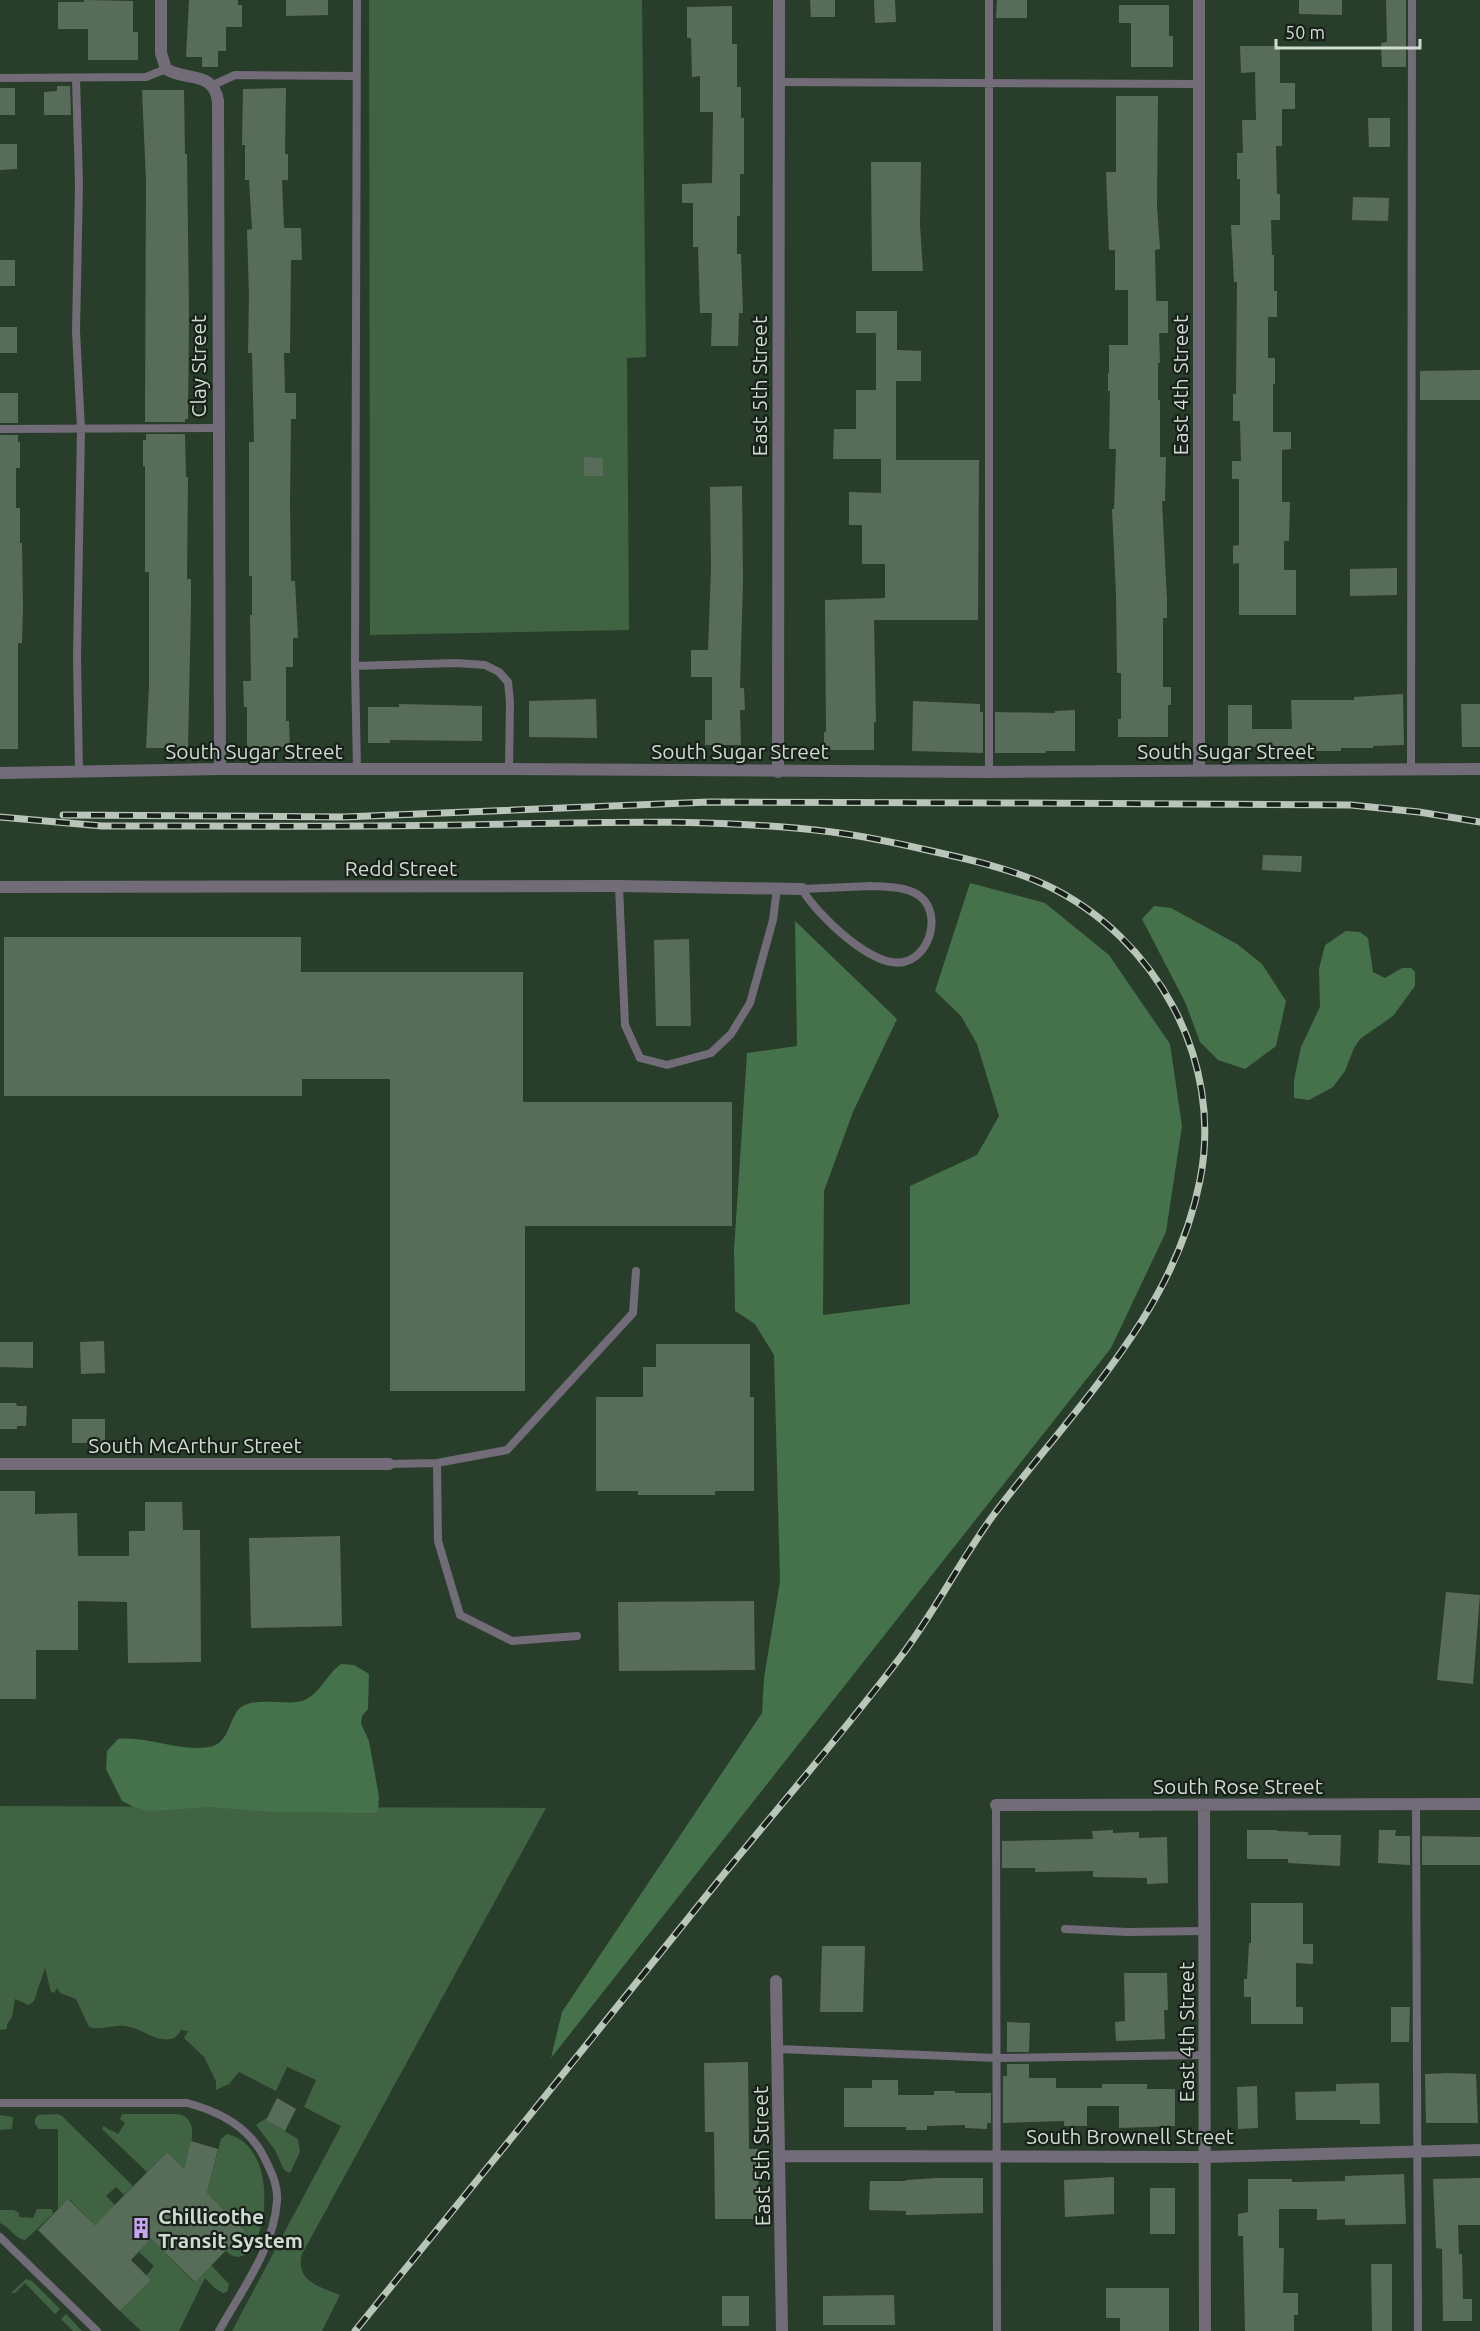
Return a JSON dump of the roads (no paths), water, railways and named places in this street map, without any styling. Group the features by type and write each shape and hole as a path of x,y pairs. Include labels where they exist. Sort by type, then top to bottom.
{"street":[{"path":"161,0 161,53 166,69 179,75 206,80 213,85"},
{"name":"East 5th Street","path":"778,772 779,0"},
{"name":"East 4th Street","path":"1199,0 1199,770"},
{"name":"Clay Street","path":"213,85 218,101 219,769"},
{"name":"South Sugar Street","path":"0,773 219,769 989,772 1480,769"},
{"name":"Redd Street","path":"0,887 619,886 801,889"},
{"name":"South McArthur Street","path":"0,1464 389,1464"},
{"name":"South Rose Street","path":"996,1805 1480,1804"},
{"name":"East 4th Street","path":"1204,1805 1205,2331"},
{"name":"East 5th Street","path":"776,1981 781,2156 782,2331"},
{"name":"South Brownell Street","path":"781,2156 1206,2157 1480,2150"}],"lane":[{"path":"357,0 355,666 357,770"},
{"path":"989,0 989,772"},
{"path":"1411,769 1412,0"},
{"path":"0,78 146,77 166,69"},
{"path":"213,85 235,75 356,76"},
{"path":"76,78 79,184 76,331 81,429 77,657 79,772"},
{"path":"778,82 1199,84"},
{"path":"0,429 217,428"},
{"path":"355,666 456,663 486,665 500,672 508,682 510,702 509,769"},
{"path":"619,886 624,1025 640,1058 667,1065 711,1053 731,1034 750,1003 773,920 777,888"},
{"path":"871,886 912,891 924,900 932,916 928,940 920,953 906,962 887,962 844,936 807,899 801,889 871,886"},
{"path":"389,1464 437,1463 507,1450 633,1313 636,1271"},
{"path":"437,1463 438,1541 460,1615 512,1641 578,1636"},
{"path":"996,1805 997,2331"},
{"path":"1416,1805 1418,2331"},
{"path":"1065,1929 1127,1932 1204,1931"},
{"path":"778,2049 997,2058 1206,2055"},
{"path":"0,2103 187,2103 213,2111 237,2125 259,2147 274,2176 278,2199 272,2228 257,2265 219,2331"},
{"path":"0,2237 97,2331"}],"railway":[{"path":"63,815 344,817 709,802 1028,803 1351,805 1419,812 1480,822"},
{"path":"0,817 102,826 371,826 646,822 740,824 844,834 942,853 1003,869 1046,885 1085,908 1120,936 1149,970 1173,1007 1191,1048 1202,1091 1205,1135 1200,1180 1187,1229 1168,1275 1144,1318 1116,1359 992,1517 937,1604 880,1684 355,2331"}],"place":[{"name":"Chillicothe Transit System","path":"141,2228"}]}
